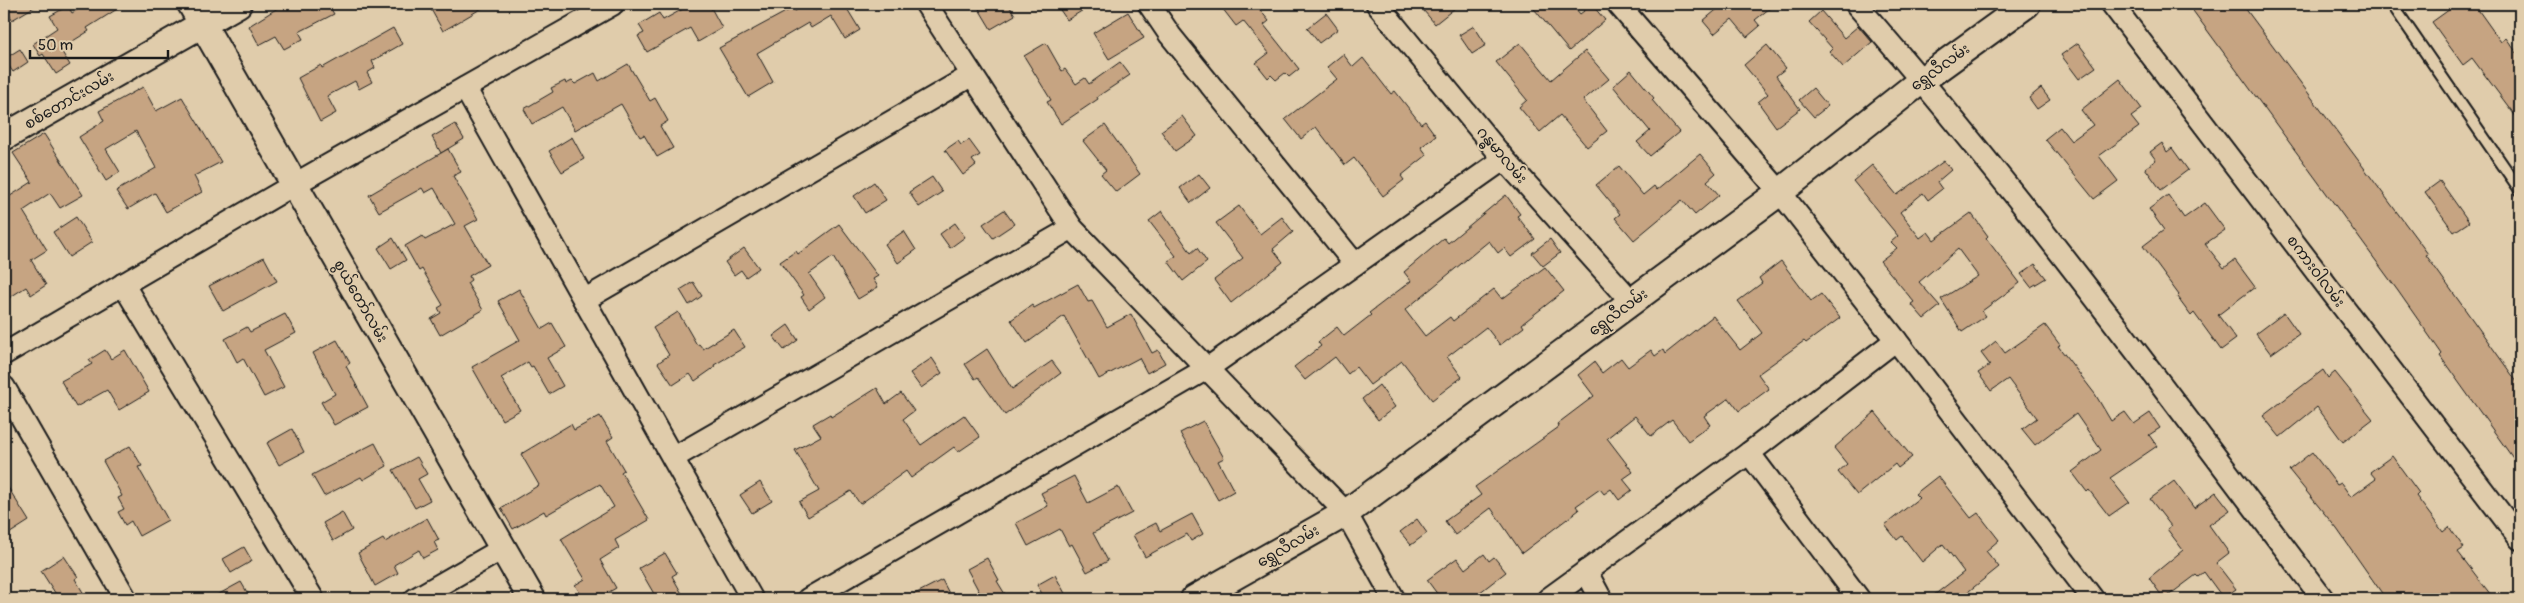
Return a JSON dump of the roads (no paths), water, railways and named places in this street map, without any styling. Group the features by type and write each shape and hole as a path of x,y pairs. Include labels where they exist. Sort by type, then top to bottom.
{"street":[{"name":"စစ်တောင်းလမ်း","path":"4,137 197,14 238,4"},
{"path":"4,354 295,184 613,4"},
{"path":"926,4 1072,228 1346,513 1394,599"},
{"path":"1149,4 1170,35 1355,264"},
{"name":"ဂန္ဓမာလမ်း","path":"1377,4 1504,159 1632,302"},
{"path":"1618,4 1780,192 1896,340 2093,599"},
{"path":"1856,4 1922,80 2106,311 2324,599"},
{"name":"ရွှေလီလမ်း","path":"1194,599 1346,513 1780,192 1922,80 2027,4"},
{"name":"စကားဝါလမ်း","path":"2112,4 2520,539"},
{"name":"စွယ်တော်လမ်း","path":"197,14 532,599"},
{"path":"584,300 972,75"},
{"path":"465,88 752,599"},
{"path":"808,599 1208,368 1504,159"},
{"path":"673,458 1072,228"},
{"path":"123,284 313,599"},
{"path":"1548,599 1749,453 1896,340"},
{"path":"4,387 126,599"},
{"path":"1749,453 1859,599"},
{"path":"415,599 502,548"},
{"path":"1586,572 1601,599"}],"lane":[{"path":"2392,4 2520,190"}]}
